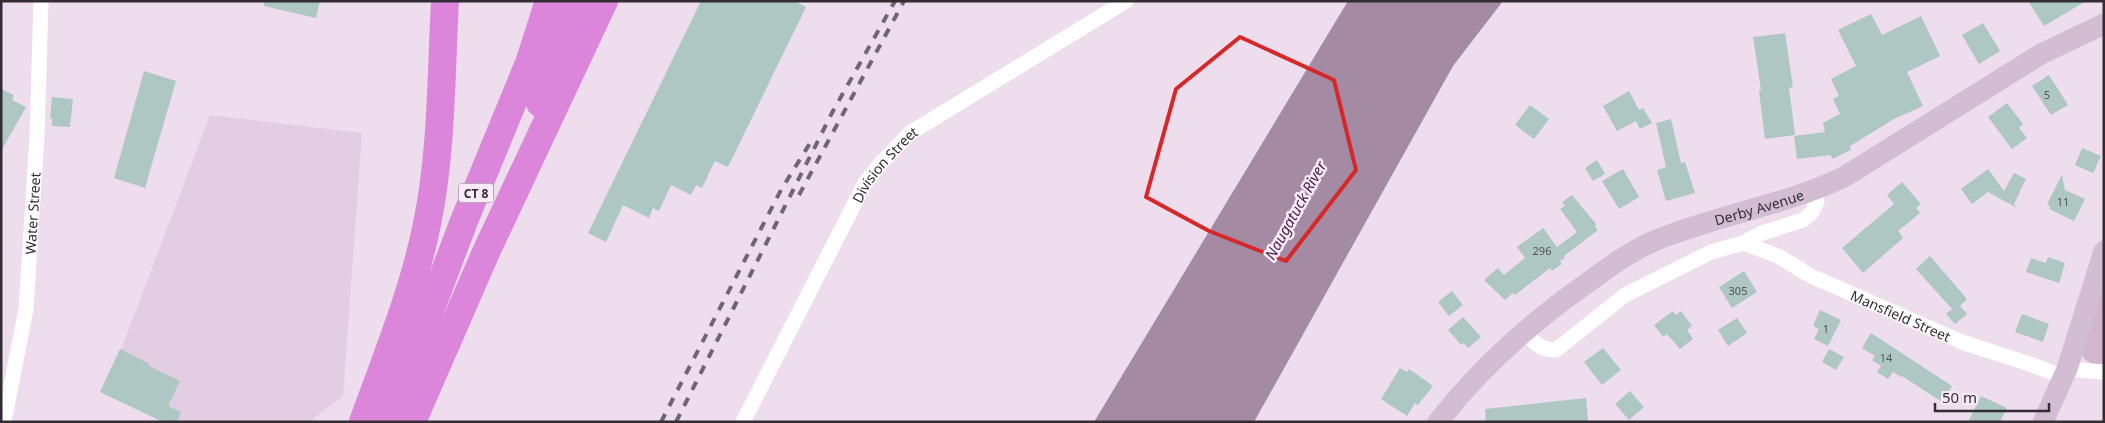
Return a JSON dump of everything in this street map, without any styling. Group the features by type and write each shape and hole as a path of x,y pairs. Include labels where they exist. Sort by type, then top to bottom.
{"highway":[{"path":"367,410 406,300 427,224 438,139 445,1"},
{"name":"CT 8","path":"388,422 464,221 529,62 548,1"},
{"name":"CT 8","path":"412,422 487,250 535,118 574,1"},
{"path":"487,250 604,1"}],"main road":[{"name":"Derby Avenue","path":"1438,422 1474,379 1525,332 1569,295 1641,247 1663,238 1784,201 1844,177 2041,54 2104,24"},
{"path":"2042,422 2065,373 2104,252"}],"street":[{"name":"Water Street","path":"4,422 26,309 37,136 41,1"},
{"name":"Division Street","path":"743,422 865,183 881,163 910,133 1126,1"},
{"path":"1525,332 1535,344 1545,350 1556,350 1625,295 1712,252 1743,243 1762,233 1808,217 1817,202 1815,190"},
{"name":"Mansfield Street","path":"1743,243 1778,256 1811,276 1962,342 2033,365 2065,373 2104,372"}],"highlighted area":[{"path":"1240,37 1334,80 1356,170 1286,261 1209,231 1146,197 1176,89"}],"shaded area":[{"path":"210,115 362,133 343,396 309,422 164,422 116,363"},
{"path":"2104,281 2104,365 2088,362 2082,354"}],"water":[{"name":"Naugatuck River","path":"1348,1 1503,1 1453,66 1254,422 1094,422"}],"building":[{"path":"264,1 320,1 316,18 264,6"},
{"path":"701,1 794,1 806,7 728,167 715,161 702,188 696,185 691,195 671,185 659,211 653,208 649,218 623,205 606,242 588,233"},
{"path":"2028,1 2086,1 2044,26"},
{"path":"1871,14 1882,35 1921,16 1940,56 1907,72 1923,106 1894,119 1850,146 1851,150 1832,159 1831,155 1797,159 1794,136 1825,132 1823,123 1840,114 1833,99 1839,96 1831,79 1856,66 1838,30"},
{"path":"1983,23 2000,51 1979,64 1962,35"},
{"path":"1785,33 1793,87 1789,88 1795,135 1765,139 1759,91 1761,90 1753,37"},
{"path":"144,71 176,81 145,188 114,178"},
{"path":"2049,75 2068,105 2051,115 2032,86"},
{"path":"1,89 14,95 12,100 26,107 1,151"},
{"path":"1629,91 1639,110 1643,108 1652,123 1640,129 1636,121 1617,131 1603,106"},
{"path":"52,97 73,99 70,127 52,126 52,119 50,118"},
{"path":"2007,103 2023,124 2019,128 2027,138 2012,149 1988,117"},
{"path":"1530,105 1549,119 1534,139 1515,125"},
{"path":"1671,119 1681,163 1685,162 1695,193 1666,201 1657,170 1666,167 1656,123"},
{"path":"2082,148 2101,156 2093,173 2075,165"},
{"path":"1597,160 1605,174 1593,181 1585,168"},
{"path":"1623,169 1639,197 1619,209 1602,181"},
{"path":"1988,169 2004,191 2014,173 2026,179 2014,204 2017,208 1988,192 1972,204 1961,189"},
{"path":"2062,175 2065,190 2085,199 2074,221 2049,209 2050,206 2047,204"},
{"path":"1902,182 1921,204 1916,208 1920,213 1898,231 1903,238 1863,273 1842,248 1894,204 1887,195"},
{"path":"1572,195 1596,224 1595,226 1598,230 1564,256 1565,258 1560,261 1562,264 1552,271 1550,268 1515,295 1513,293 1505,300 1484,280 1498,268 1504,275 1525,258 1517,247 1543,228 1557,247 1577,232 1560,209 1565,206 1562,202"},
{"path":"1930,256 1967,299 1960,306 1967,314 1955,324 1946,314 1952,309 1916,269"},
{"path":"2048,257 2065,263 2059,283 2026,272 2031,258 2046,263"},
{"path":"1744,271 1757,292 1732,308 1719,287"},
{"path":"1452,291 1463,305 1449,316 1438,302"},
{"path":"1820,310 1841,320 1828,346 1814,339 1819,329 1813,326"},
{"path":"1673,311 1676,315 1681,311 1692,326 1687,330 1693,339 1680,349 1667,334 1663,337 1654,325"},
{"path":"2022,314 2049,324 2043,342 2015,332"},
{"path":"1463,317 1481,337 1468,348 1464,343 1461,345 1448,330"},
{"path":"1737,318 1747,333 1728,346 1718,330"},
{"path":"1871,333 1952,386 1942,402 1902,376 1893,372 1888,379 1877,372 1881,366 1872,360 1875,356 1862,348"},
{"path":"1603,348 1621,370 1602,385 1584,362"},
{"path":"120,349 180,381 168,406 181,412 177,422 163,422 100,392"},
{"path":"1829,349 1844,357 1836,370 1822,362"},
{"path":"1400,368 1407,372 1409,369 1433,386 1418,405 1415,403 1407,416 1381,399"},
{"path":"1630,391 1644,407 1629,420 1615,404"},
{"path":"1981,396 2007,408 2000,422 1968,422"},
{"path":"1586,398 1588,422 1486,422 1485,409"}],"railway":[{"path":"676,422 833,111 895,1"},
{"path":"799,195 904,1"},
{"path":"661,422 781,190 812,140"}]}
